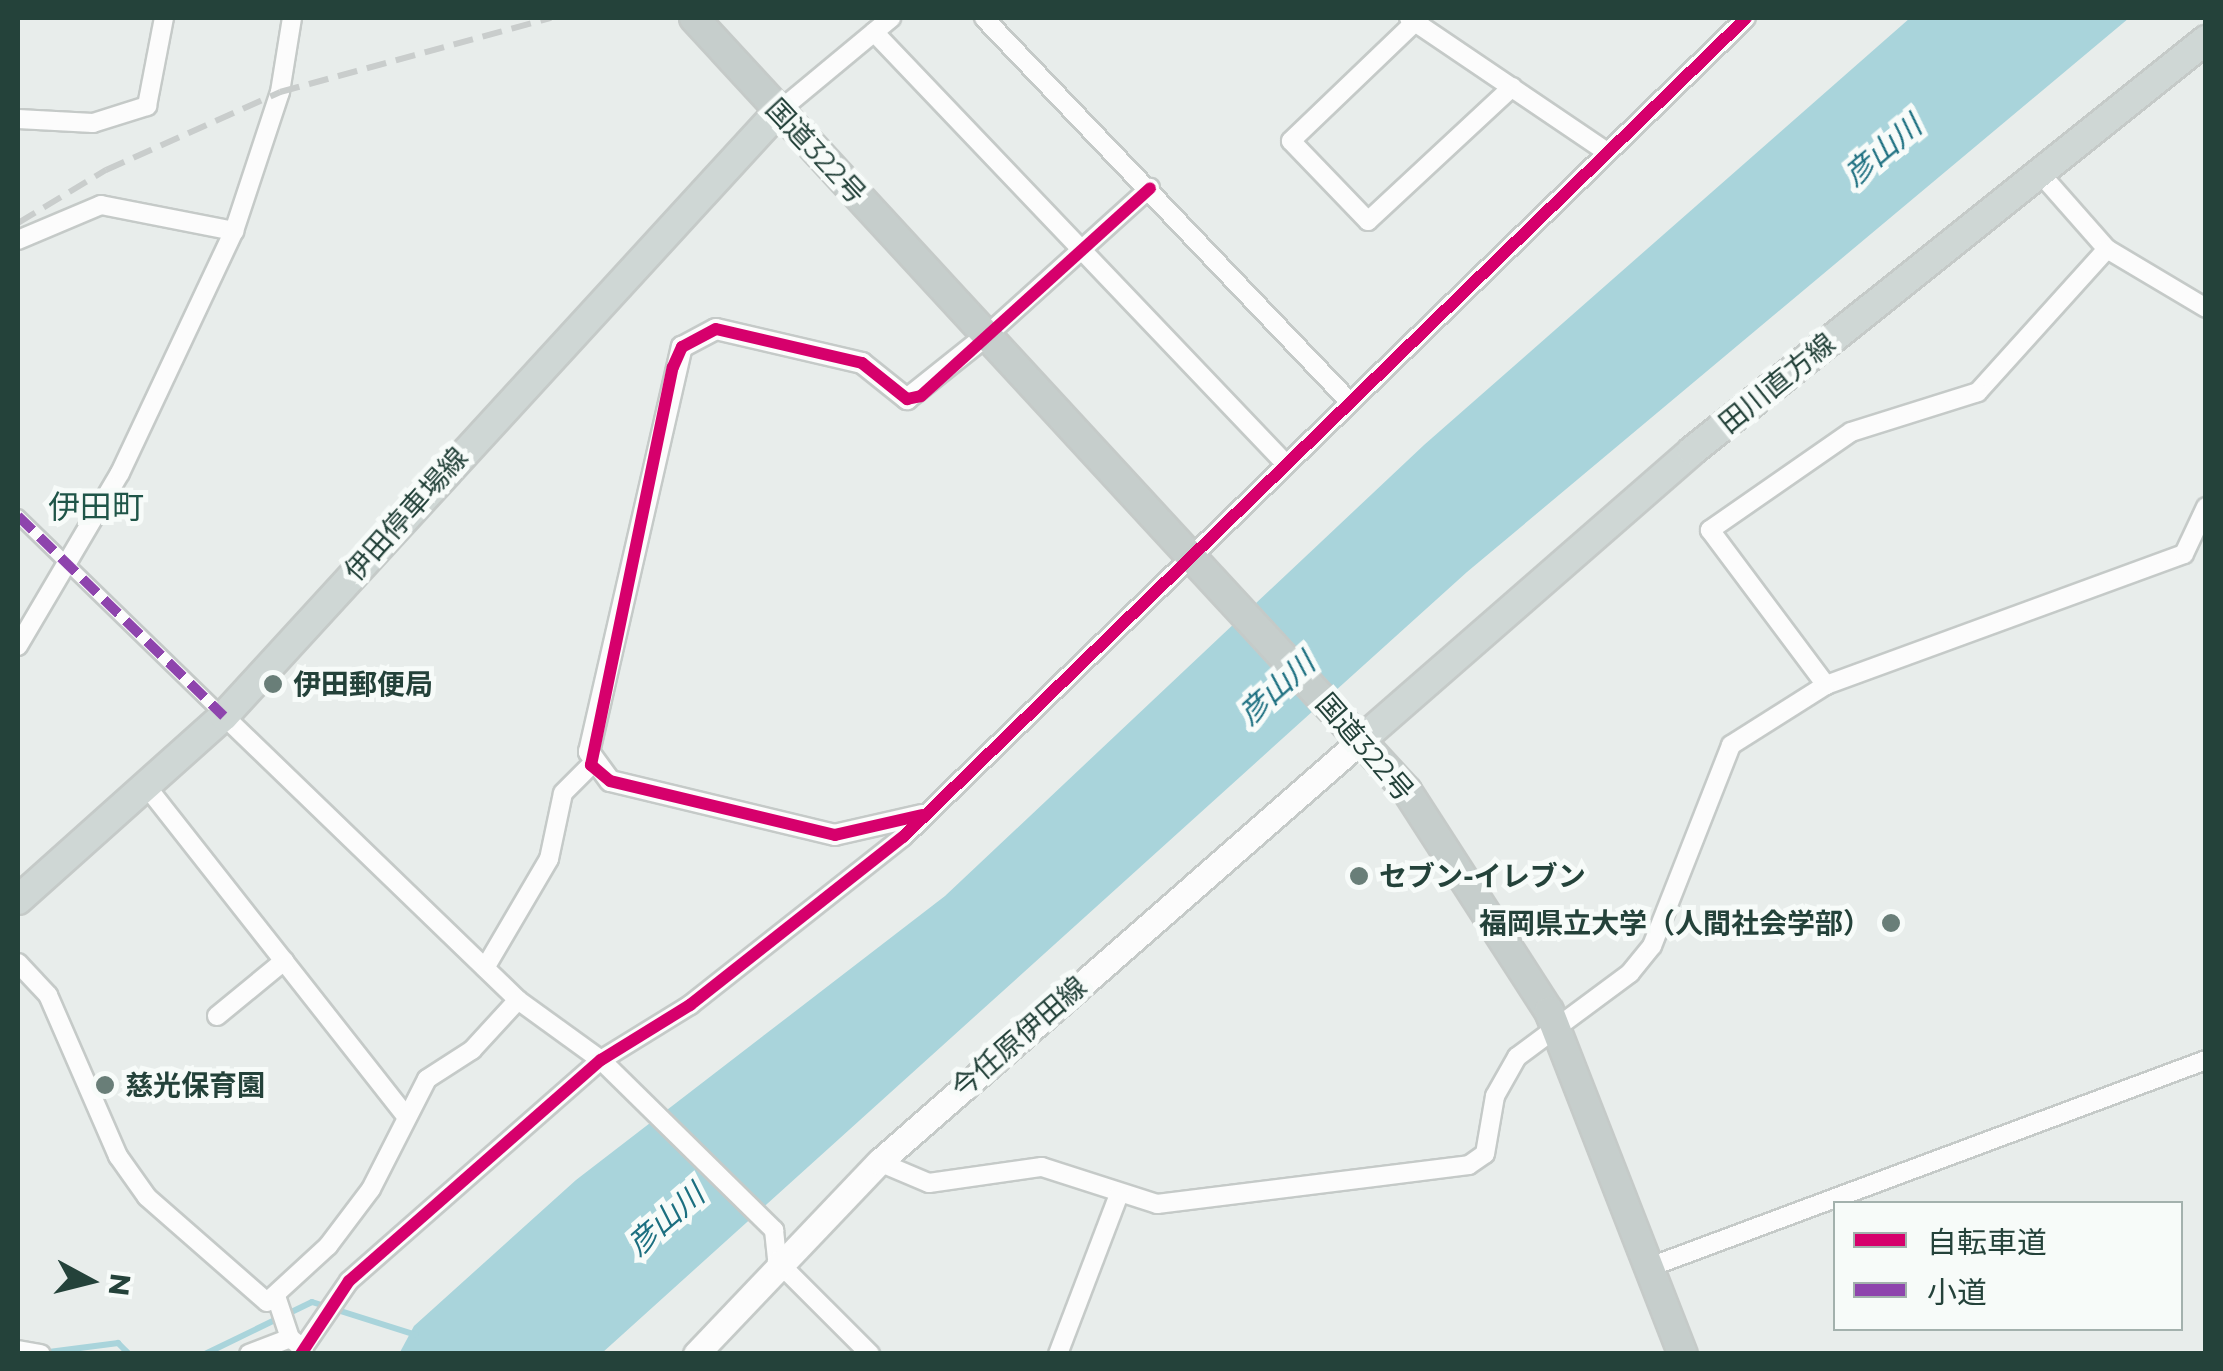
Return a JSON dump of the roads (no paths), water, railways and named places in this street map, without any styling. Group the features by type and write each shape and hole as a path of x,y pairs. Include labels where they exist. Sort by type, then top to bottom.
{"highway":[{"name":"国道322号","path":"694,18 1361,740 1440,839 1555,1026 1683,1354"}],"main road":[{"name":"田川直方線","path":"1361,740 1692,451 2206,40"},
{"name":"伊田停車場線","path":"18,900 224,716 779,111"},
{"name":"今任原伊田線","path":"696,1354 777,1261 879,1162 1361,740"}],"street":[{"path":"18,119 93,123 146,106 164,18"},
{"path":"18,646 67,563 234,231 280,92 292,18"},
{"path":"779,111 891,18"},
{"path":"984,18 1346,398"},
{"path":"249,1354 295,1342 348,1281 606,1065 690,1005 922,814 1195,559 1282,460 1746,18"},
{"path":"1512,86 1368,221 1292,141 1412,20 1512,86 1604,150"},
{"path":"874,32 1282,460"},
{"path":"2039,172 2107,249 2206,308"},
{"path":"485,968 550,859 563,793 591,765 682,347 716,330 844,359 882,372 907,399 986,336 1150,188"},
{"path":"18,240 101,205 234,231"},
{"path":"1826,685 1710,530 1852,432 1978,392 2107,249"},
{"path":"879,1162 929,1183 1042,1167 1157,1204 1469,1164 1485,1154 1495,1096 1517,1057 1630,973 1652,946 1732,745 1826,685 2184,554 2206,507"},
{"path":"18,516 518,1000 606,1065 774,1230 777,1261 870,1354"},
{"path":"591,765 610,781 835,835 922,814"},
{"path":"147,787 406,1115"},
{"path":"217,1016 284,960"},
{"path":"18,963 48,995 102,1124 147,1198 267,1302 277,1301 371,1188 427,1080 472,1050 518,1000"},
{"path":"1650,1267 2206,1060"},
{"path":"1058,1354 1119,1194"},
{"path":"277,1301 295,1342"},
{"path":"18,1350 40,1354"}],"water":[{"name":"彦山川","path":"1910,18 2129,18 1467,572 602,1353 399,1354 414,1326 576,1180 945,896 1424,445"}],"waterway":[{"path":"205,1354 312,1302 416,1335"},
{"path":"41,1353 118,1343 129,1354"}],"railway":[{"path":"18,223 106,170 280,92 551,18"}],"place":[{"name":"伊田郵便局","path":"273,684"},
{"name":"セブン-イレブン","path":"1359,876"},
{"name":"福岡県立大学（人間社会学部）","path":"1891,923"},
{"name":"慈光保育園","path":"105,1085"}],"district":[{"name":"伊田町","path":"96,507"}]}
